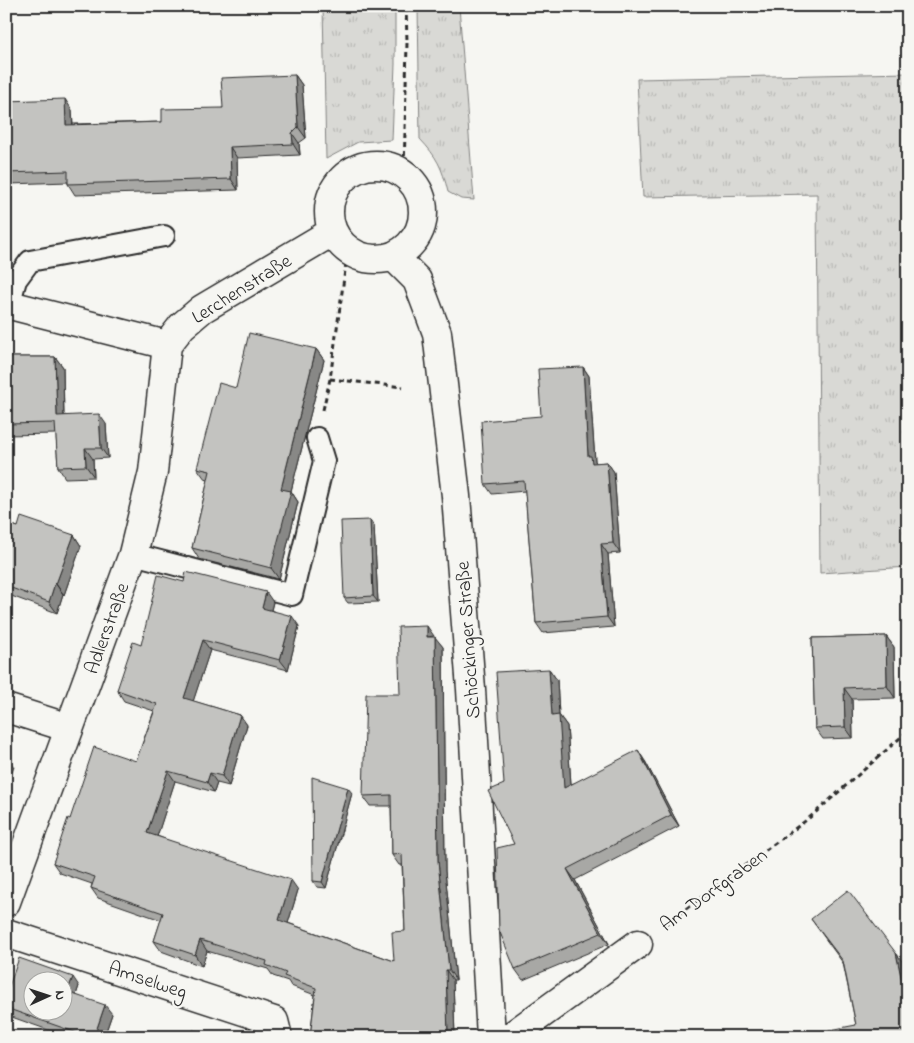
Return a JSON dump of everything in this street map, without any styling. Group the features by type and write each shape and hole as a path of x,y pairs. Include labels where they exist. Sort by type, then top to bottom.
{"street":[{"path":"370,164 388,165 404,174 418,189 424,208 421,228 410,245 394,257 370,260 340,242 328,215 330,197 339,181 353,170 370,164"},
{"name":"Lerchenstraße","path":"167,345 182,326 202,309 340,242"},
{"name":"Schöckinger Straße","path":"394,257 417,280 437,333 458,525 471,688 491,1037"},
{"path":"8,305 167,345"},
{"name":"Adlerstraße","path":"6,902 133,554 153,472 167,345"},
{"path":"6,708 69,728"},
{"name":"Amselweg","path":"6,932 274,1021 278,1037"},
{"name":"Am Dorfgraben","path":"510,1037 638,944"}],"lane":[{"path":"8,305 16,280 30,261 164,236"},
{"path":"133,554 292,595 324,461 317,438"}],"path":[{"path":"404,174 406,6"},
{"path":"317,438 330,380 340,242"},
{"path":"330,380 403,387"},
{"name":"Am Dorfgraben","path":"638,944 808,819 908,731"}],"green space":[{"path":"323,6 395,6 392,140 358,142 326,159"},
{"path":"418,6 459,6 474,200 461,199 448,192 438,163 431,151 420,139"},
{"path":"908,73 908,567 820,573 817,194 643,197 637,79"}],"building":[{"path":"295,75 298,127 292,133 293,144 230,147 231,179 68,184 68,171 6,173 6,101 65,99 66,125 162,122 162,109 223,108 221,78"},
{"path":"249,333 316,349 281,489 291,491 271,568 192,548 210,471 197,468 219,383 236,388"},
{"path":"6,357 55,357 57,416 99,414 101,448 85,448 86,466 58,467 55,423 6,424"},
{"path":"583,367 588,456 591,456 592,463 607,462 613,543 601,544 607,617 536,623 524,481 485,484 481,421 541,416 538,369"},
{"path":"21,517 74,535 49,602 6,586 6,523 18,527"},
{"path":"370,520 373,596 344,598 341,521"},
{"path":"186,572 266,592 262,608 292,616 280,660 203,640 184,698 240,715 222,776 210,773 207,782 168,771 147,833 291,880 279,920 394,961 392,932 405,931 402,854 392,855 391,795 363,796 366,694 400,694 398,627 427,626 427,637 435,637 438,861 449,970 446,970 448,1037 310,1037 316,988 284,976 286,973 266,965 267,961 200,940 195,955 154,941 163,913 91,888 95,877 53,863 94,747 136,761 157,704 117,690 133,642 141,645 158,575 184,582"},
{"path":"886,636 887,686 844,688 845,727 815,728 812,638"},
{"path":"549,669 552,716 559,715 564,788 638,750 671,815 567,869 601,933 515,969 499,930 497,848 514,844 488,791 504,784 496,672"},
{"path":"312,777 348,788 322,882 313,881"},
{"path":"848,890 896,953 908,1010 908,1037 794,1037 856,1025 843,961 811,919"},
{"path":"19,958 53,970 22,970 22,1014 6,1008 6,995"},
{"path":"72,994 105,1005 94,1037 89,1037 40,1020 72,1020"},
{"path":"193,1030 220,1037 191,1037"}]}
